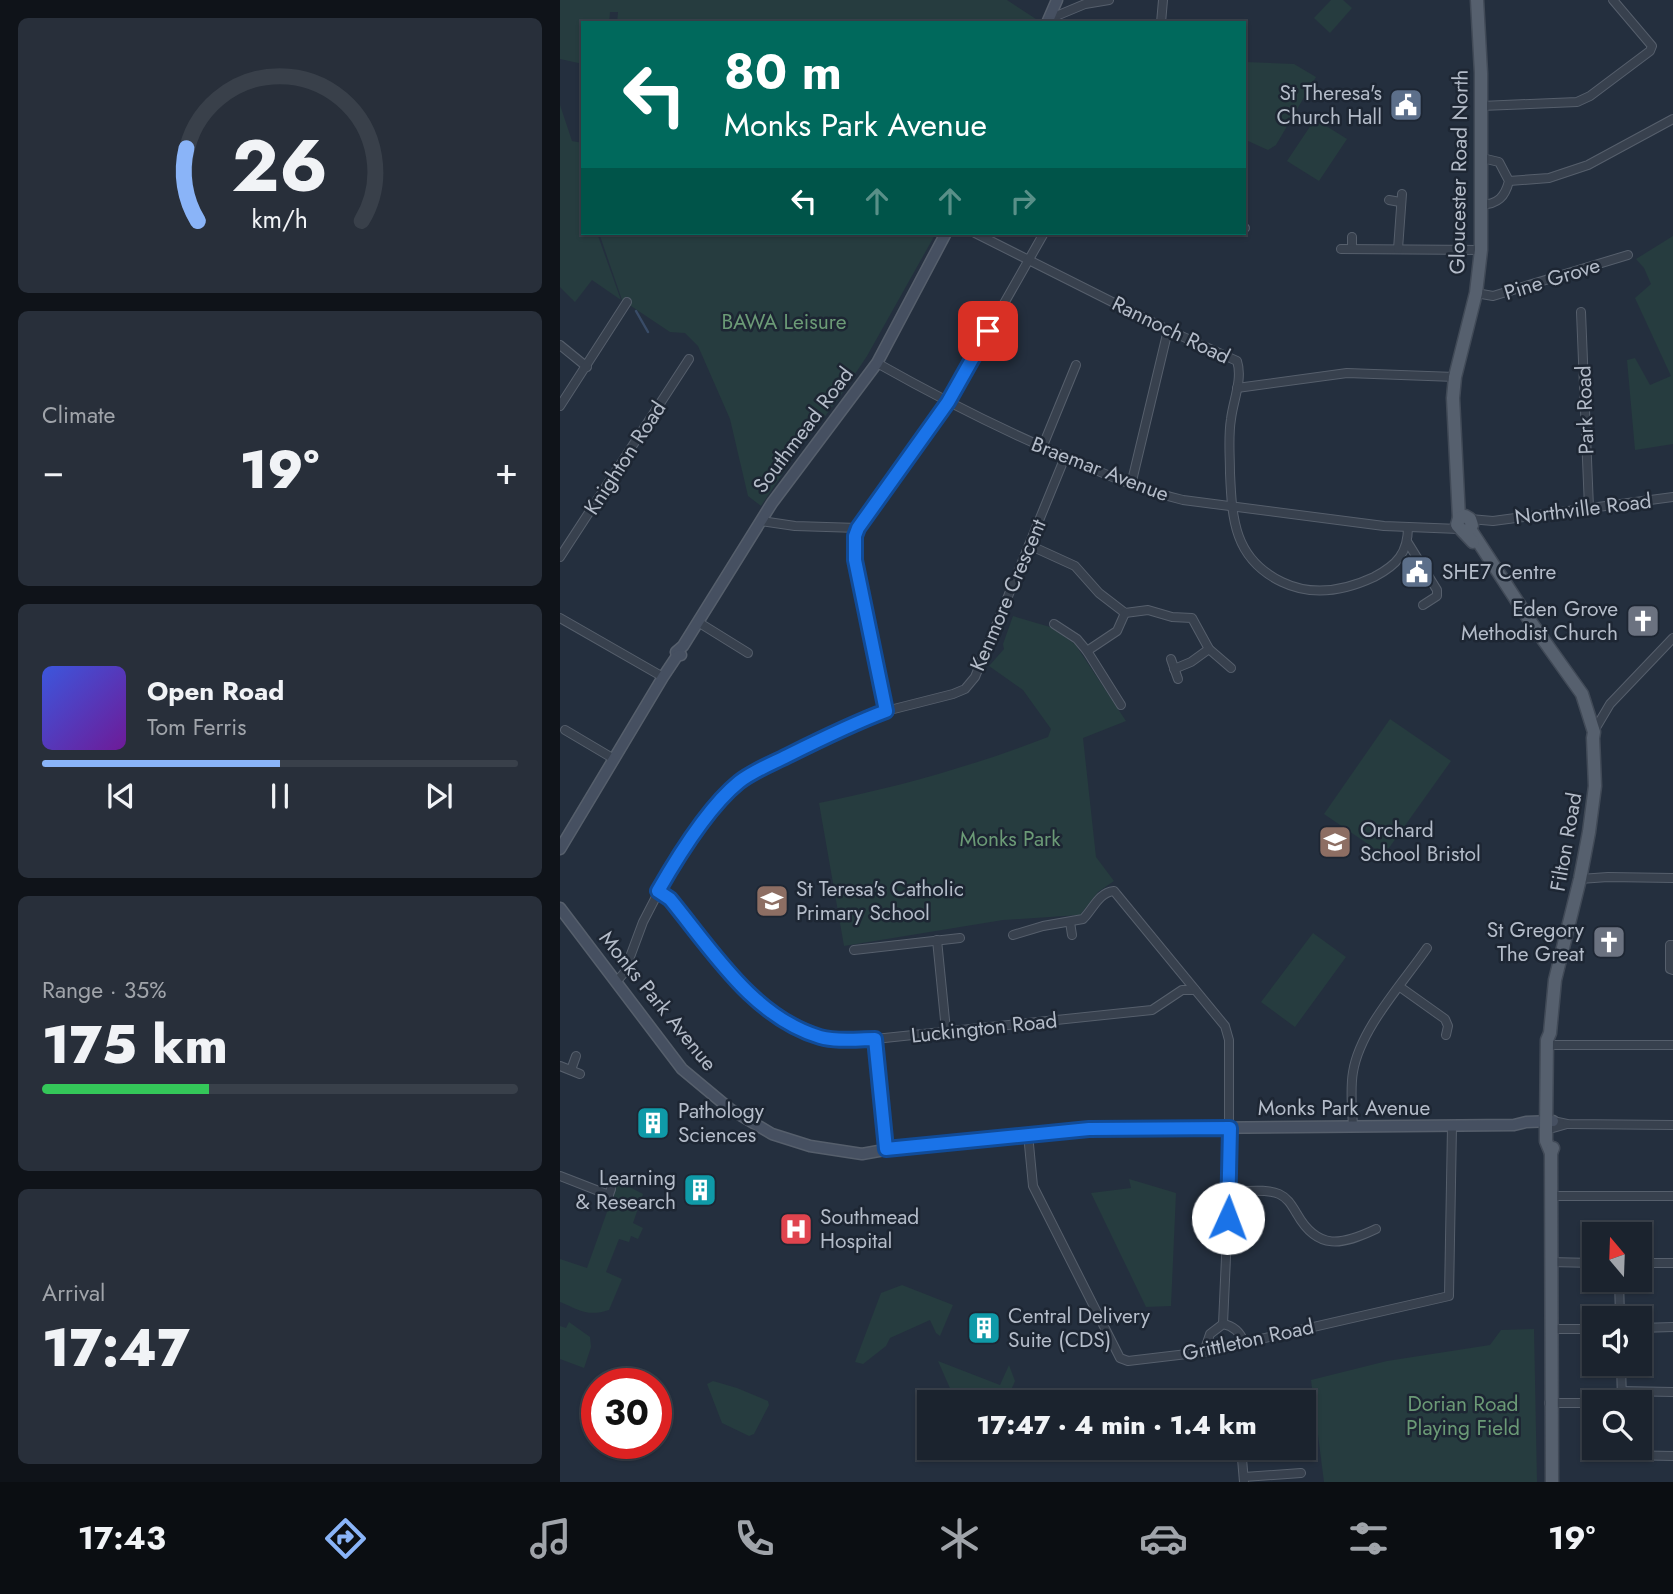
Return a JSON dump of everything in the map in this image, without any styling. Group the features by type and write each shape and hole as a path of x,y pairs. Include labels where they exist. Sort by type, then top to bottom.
{"main road":[{"name":"Gloucester Road North","path":"1465,524 1454,420 1455,377 1476,293 1481,250 1482,158 1487,106 1477,0"},
{"name":"Filton Road","path":"1465,524 1582,694 1588,708 1593,735 1595,786 1580,879 1555,980 1549,1124 1553,1148 1550,1153 1552,1482"},
{"name":"Filton Road","path":"1576,687 1575,693 1588,733 1593,735"}],"street":[{"path":"1048,21 1057,0"},
{"path":"1074,0 1084,4"},
{"path":"1048,21 1084,4 1109,0"},
{"path":"1161,21 1163,0"},
{"path":"1487,106 1577,102 1590,96 1650,51 1651,46 1613,0"},
{"path":"1509,181 1549,178 1588,165 1673,118"},
{"path":"1481,205 1492,204 1504,197 1509,181 1499,162 1482,158"},
{"path":"1389,200 1401,198 1398,249"},
{"name":"Southmead Road","path":"560,849 772,503 877,363 946,235"},
{"name":"Rannoch Road","path":"979,235 1168,330 1237,361 1239,368 1230,434 1231,507 1236,532 1252,559 1276,579 1307,591 1334,590 1362,583 1391,566 1404,552 1408,543"},
{"path":"616,982 624,973 658,891 689,841 723,798 753,773 830,734 886,711 855,560 855,536 948,402 1043,235"},
{"path":"1352,237 1352,249"},
{"path":"1341,249 1481,250"},
{"name":"Pine Grove","path":"1476,293 1493,296 1628,256"},
{"path":"560,406 627,302"},
{"name":"Park Road","path":"1581,312 1590,508"},
{"path":"1130,485 1168,330"},
{"path":"560,345 587,367"},
{"name":"Knighton Road","path":"560,557 689,359"},
{"name":"Braemar Avenue","path":"877,363 948,402 1042,448 1130,485 1183,500 1408,527 1465,524"},
{"path":"1042,448 1076,365"},
{"path":"1237,388 1348,373 1455,377"},
{"name":"Kenmore Crescent","path":"886,711 953,694 965,689 975,677 1065,457"},
{"name":"Northville Road","path":"1465,524 1673,498"},
{"path":"772,503 780,522"},
{"path":"761,521 795,526 858,528"},
{"path":"1408,527 1408,543 1437,590 1437,596 1423,605"},
{"path":"1029,545 1076,566 1099,593 1125,613 1148,610 1172,617 1189,616 1195,620 1209,649 1231,668"},
{"path":"1087,650 1117,631 1125,613"},
{"path":"560,618 663,677"},
{"path":"698,622 748,653"},
{"path":"1055,624 1077,639 1087,650 1121,705"},
{"path":"1588,708 1598,711 1610,704 1671,643"},
{"path":"1174,669 1191,662 1209,649"},
{"path":"1171,659 1178,679"},
{"path":"1593,735 1610,704"},
{"path":"565,730 614,759"},
{"path":"1580,879 1673,878"},
{"name":"Luckington Road","path":"658,891 670,899 738,982 777,1017 822,1038 875,1039 1152,1010 1182,990 1195,990"},
{"path":"1013,935 1021,928 1083,919 1096,901 1107,892 1114,891 1223,1022 1229,1040 1230,1128 1223,1324 1210,1335 1204,1352"},
{"name":"Monks Park Avenue","path":"560,908 682,1069 702,1088 751,1123 772,1134 810,1146 862,1154 886,1149 1089,1129 1520,1125 1527,1122 1549,1124"},
{"path":"1070,922 1072,935"},
{"path":"854,950 865,951 960,938"},
{"path":"937,940 946,1030"},
{"path":"1673,945 1670,945 1670,970 1673,970"},
{"path":"1353,1126 1352,1073 1355,1063 1368,1034 1427,948"},
{"path":"1400,988 1445,1019 1448,1026 1446,1035"},
{"path":"875,1039 886,1149"},
{"path":"1552,1039 1673,1045"},
{"path":"571,1070 576,1056"},
{"path":"560,1066 580,1074"},
{"path":"1549,1124 1673,1125"},
{"name":"Grittleton Road","path":"1028,1134 1033,1186 1120,1358 1128,1361 1204,1352 1449,1296 1452,1126"},
{"path":"560,1176 609,1196"},
{"path":"1229,1191 1277,1193 1291,1204 1306,1229 1324,1241 1348,1241 1376,1229"},
{"path":"1550,1196 1673,1196"},
{"path":"1550,1262 1582,1262"},
{"path":"1652,1263 1673,1263"},
{"path":"1223,1324 1231,1325 1244,1342"},
{"path":"1652,1328 1673,1327"},
{"path":"1550,1329 1582,1329"},
{"path":"1652,1392 1673,1392"},
{"path":"1551,1403 1582,1403"},
{"path":"1652,1454 1673,1457"},
{"path":"1242,1460 1244,1480 1287,1478 1301,1473"}],"green space":[{"path":"560,0 1007,0 1036,19 617,21 618,12 610,12 609,21 581,21 581,64 560,59"},
{"path":"1331,0 1343,0 1352,8 1330,33 1314,18"},
{"path":"1246,62 1294,64 1316,77 1276,145 1268,150 1248,141"},
{"path":"560,105 572,141 581,143 581,235 598,235 621,300 592,280 575,302 560,287"},
{"path":"1315,119 1347,139 1319,181 1287,161"},
{"name":"BAWA Leisure","path":"600,235 935,235 867,356 761,506 748,496 730,419 698,346 685,333 670,332 622,300"},
{"path":"1673,236 1673,444 1635,450 1627,360 1635,358 1650,385 1671,376 1635,298 1651,284 1644,268 1636,259"},
{"name":"Monks Park","path":"1013,616 1050,627 1075,644 1126,721 1083,738 1096,857 1114,881 1098,892 1080,915 1003,920 844,946 819,803 935,775 1048,737 1051,729 1023,690 989,666 1004,649 1003,644"},
{"path":"1390,719 1451,761 1384,855 1324,814"},
{"path":"1313,933 1346,957 1295,1027 1261,1002"},
{"path":"1129,1179 1176,1193 1171,1306 1146,1307 1091,1193 1131,1188"},
{"path":"618,1181 643,1194 633,1223 643,1228 638,1239 631,1236 629,1242 619,1239 606,1272 622,1279 609,1310 584,1312 560,1302 560,1259 587,1268"},
{"path":"902,1285 953,1305 940,1336 930,1320 890,1338 886,1346 863,1364 855,1362 881,1293"},
{"path":"569,1322 590,1337 591,1347 584,1368 560,1359 560,1326 566,1328"},
{"name":"Dorian Road Playing Field","path":"1534,1329 1537,1482 1324,1482 1316,1419 1316,1390 1312,1390 1311,1380 1387,1361 1490,1345 1501,1330"},
{"path":"938,1361 1000,1385 1009,1365 1015,1381 1011,1390 951,1390"},
{"path":"713,1381 768,1401 769,1405 754,1434 749,1436 722,1423 707,1384"}],"waterway":[{"path":"636,311 648,332"}],"place":[{"name":"St Theresa's Church Hall","path":"1406,105"},
{"name":"SHE7 Centre","path":"1417,572"},
{"name":"Eden Grove Methodist Church","path":"1643,621"},
{"name":"Orchard School Bristol","path":"1335,842"},
{"name":"St Teresa's Catholic Primary School","path":"772,901"},
{"name":"St Gregory The Great","path":"1609,942"},
{"name":"Pathology Sciences","path":"653,1123"},
{"name":"Learning & Research","path":"700,1190"},
{"name":"Southmead Hospital","path":"796,1229"},
{"name":"Central Delivery Suite (CDS)","path":"984,1328"}],"route":[{"path":"988,331 948,402 877,498 855,536 855,560 886,711 830,734 738,783 689,841 658,891 670,899 738,982 777,1017 822,1038 875,1039 886,1149 1089,1129 1230,1128 1228,1218"}]}
